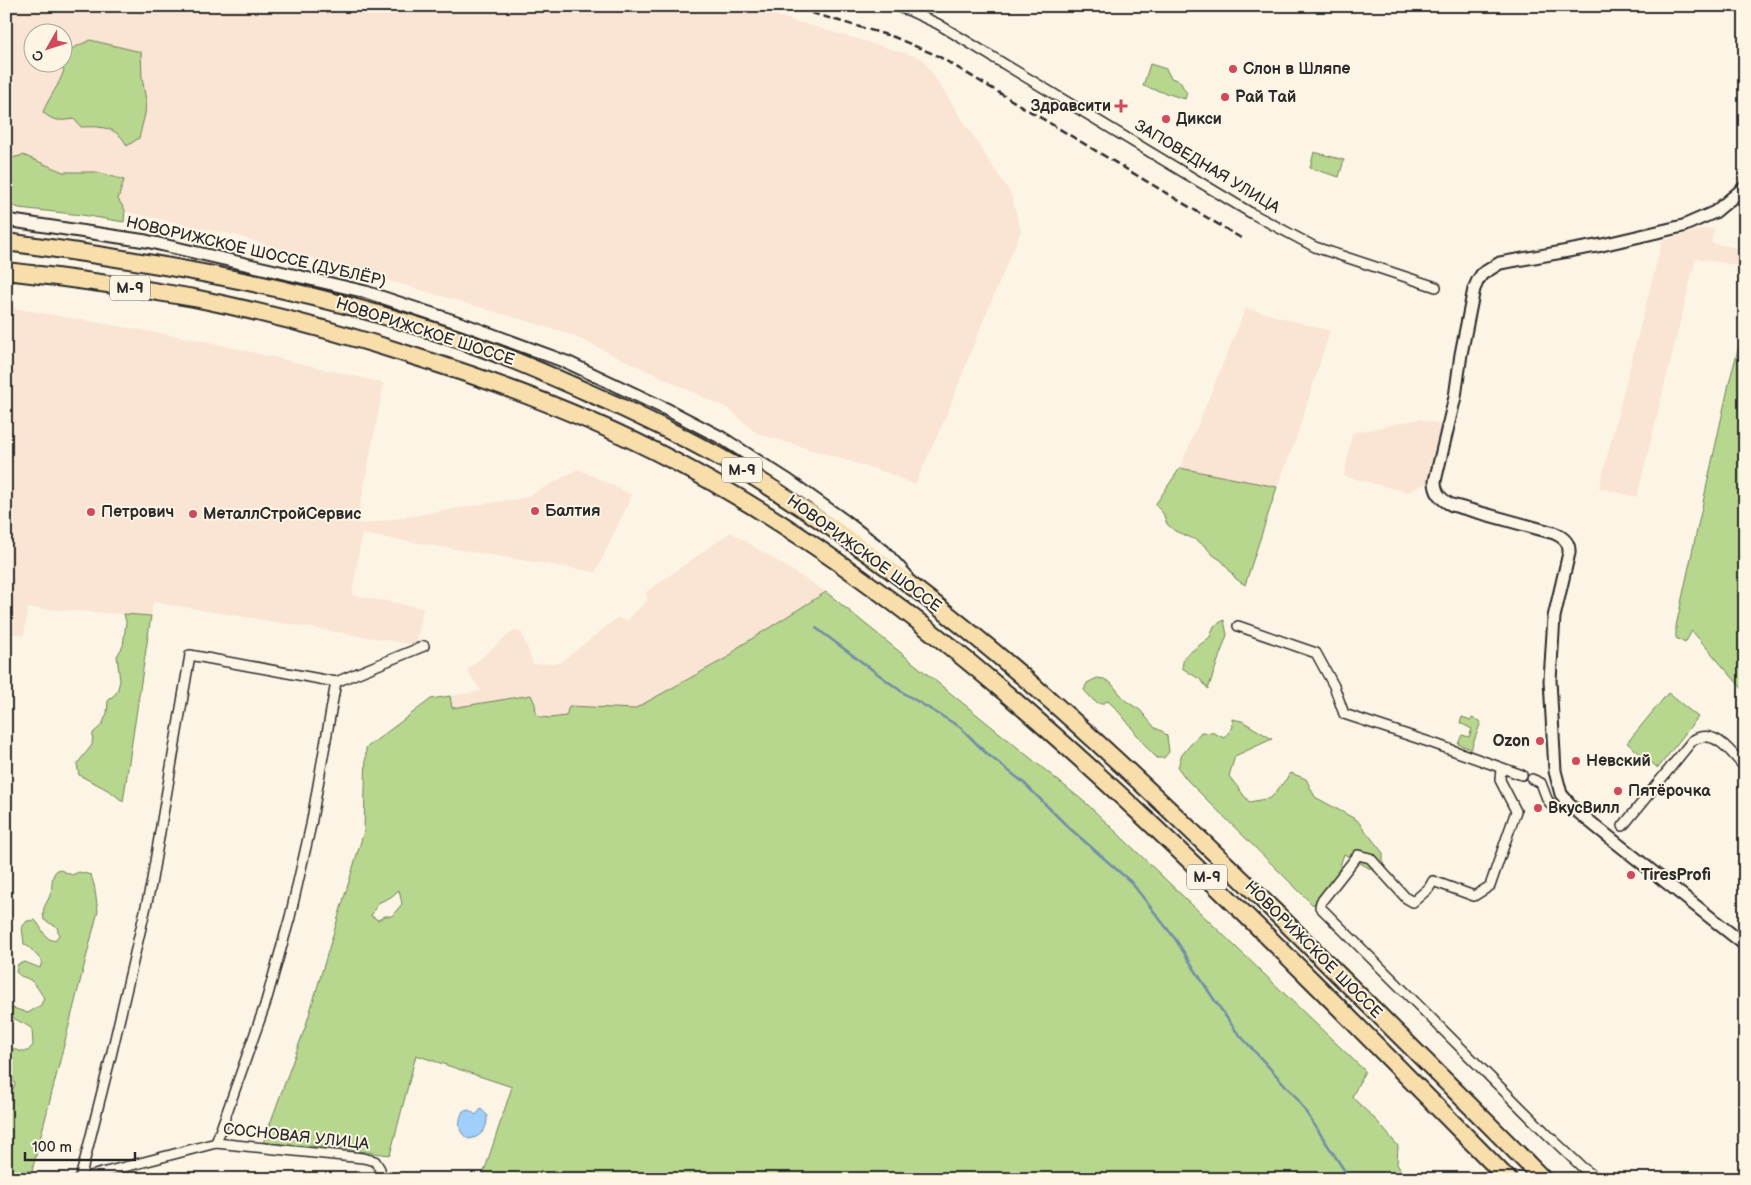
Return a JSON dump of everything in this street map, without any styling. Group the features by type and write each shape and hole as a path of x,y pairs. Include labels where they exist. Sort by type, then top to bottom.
{"highway":[{"name":"НОВОРИЖСКОЕ ШОССЕ","path":"6,242 137,262 283,289 348,306 475,345 594,395 707,450 769,486 842,534 925,596 1026,679 1146,787 1404,1039 1543,1179"},
{"name":"НОВОРИЖСКОЕ ШОССЕ","path":"6,271 195,299 366,341 495,382 612,430 679,463 766,515 897,605 1043,724 1204,874 1508,1179"}],"street":[{"name":"ЗАПОВЕДНАЯ УЛИЦА","path":"895,6 938,24 1251,213 1307,242 1436,286"},
{"path":"1745,188 1714,212 1683,226 1602,245 1500,263 1482,274 1474,290 1461,354 1455,397 1435,481 1437,494 1452,506 1554,533 1564,539 1570,548 1554,617 1550,680 1555,771 1561,794 1567,802 1599,829 1745,945"},
{"name":"НОВОРИЖСКОЕ ШОССЕ (ДУБЛЁР)","path":"6,220 146,241 366,292 466,325 568,363 666,409 722,438 789,481 884,551 925,596"},
{"path":"1238,626 1316,654 1334,686 1344,714 1522,775"},
{"path":"79,1179 111,1056 151,885 190,655 336,682 424,646"},
{"path":"216,1142 266,1004 290,917 311,826 336,682"},
{"path":"1624,826 1692,741 1697,738 1702,736 1717,739 1745,768"},
{"path":"1501,768 1500,780 1516,811 1490,886 1474,896 1433,881 1429,888 1413,902 1406,898 1370,858 1358,855 1320,902 1320,908 1549,1136 1583,1168 1598,1179"},
{"path":"1532,779 1541,783 1546,799 1552,806 1560,807 1567,802"},
{"name":"СОСНОВАЯ УЛИЦА","path":"79,1179 216,1142 364,1158 375,1161 380,1169 381,1179"}],"shaded area":[{"path":"6,6 743,6 922,58 1011,194 1021,231 947,414 915,485 888,473 756,433 729,409 567,333 234,235 6,186"},
{"path":"1706,228 1714,229 1711,243 1742,249 1739,266 1696,258 1637,497 1599,488 1662,241"},
{"path":"6,307 200,340 384,383 357,523 364,524 527,497 578,469 632,495 596,572 362,534 352,595 423,608 416,645 153,602 151,616 28,608 24,635 6,633"},
{"path":"1246,308 1330,331 1295,442 1277,487 1180,468"},
{"path":"1420,419 1441,425 1427,483 1407,492 1344,476 1352,433"},
{"path":"731,532 826,592 737,648 730,656 634,709 569,706 566,716 540,717 536,713 531,695 452,708 450,696 481,691 467,670 514,630 522,633 533,664 560,663 617,618 626,621 647,601 646,592"}],"green space":[{"path":"90,40 141,52 142,77 146,101 145,114 139,138 127,146 114,131 95,127 81,127 74,119 57,120 50,118 43,112 63,72 72,72 72,49"},
{"path":"1150,64 1166,69 1171,78 1180,81 1187,93 1185,99 1143,86"},
{"path":"1314,152 1344,160 1339,177 1310,168"},
{"path":"23,155 63,172 97,172 124,180 118,199 125,210 124,222 19,208 6,203 6,163 12,158"},
{"path":"1745,324 1745,692 1692,631 1685,643 1676,638 1676,626 1730,379"},
{"path":"1180,468 1277,487 1245,585 1236,579 1222,561 1205,546 1175,531 1167,524 1163,513 1155,505"},
{"path":"826,592 1087,804 1365,1071 1352,1097 1377,1121 1398,1146 1397,1164 1406,1179 493,1179 483,1175 512,1087 416,1055 390,1155 326,1147 263,1143 306,1025 364,831 366,748 431,699 450,696 452,708 531,695 536,713 540,717 550,718 566,716 569,706 634,709 730,656 737,648","holes":["399,890 402,904 392,916 385,916 378,920 371,916 378,903 391,897"]},
{"path":"124,614 151,616 123,802 108,790 79,775 77,764 92,745 93,733 102,725 107,713 108,701 117,692 120,681 117,656 123,646 126,622"},
{"path":"1224,620 1227,635 1208,689 1201,680 1182,668 1184,657 1210,637 1214,626"},
{"path":"1097,678 1111,683 1126,701 1140,710 1155,728 1167,736 1169,752 1164,758 1157,758 1108,701 1101,704 1094,701 1084,690 1087,683"},
{"path":"1668,693 1698,717 1658,768 1627,743"},
{"path":"1462,717 1471,720 1472,718 1481,722 1471,749 1458,744 1462,735 1469,737 1472,729 1460,723"},
{"path":"1232,719 1242,721 1272,739 1235,756 1229,776 1249,802 1271,798 1291,773 1306,779 1315,797 1357,820 1383,853 1383,876 1344,854 1336,878 1313,905 1187,780 1178,768 1181,756 1201,732 1214,733 1224,738 1233,727"},
{"path":"58,869 72,875 79,872 91,875 95,887 98,911 32,1171 6,1171 6,1091 11,1091 15,1085 10,1070 6,1068 6,1046 19,1051 28,1051 33,1045 32,1029 11,1017 6,1011 13,1008 28,1013 41,1005 44,998 32,982 16,972 18,964 25,962 40,968 42,961 24,944 22,927 27,921 35,920 45,935 54,941 59,935 57,927 44,920 43,915 50,896 53,877"}],"water":[{"path":"481,1109 487,1115 485,1128 481,1134 469,1139 462,1134 460,1126 461,1115 463,1111 469,1110 476,1115"}],"waterway":[{"path":"816,628 905,694 960,727 987,754 1023,782 1067,826 1131,882 1176,940 1236,1031 1296,1097 1350,1179"}],"railway":[{"path":"788,6 894,37 938,56 1241,238"}],"place":[{"name":"Слон в Шляпе","path":"1233,69"},
{"name":"Рай Тай","path":"1225,97"},
{"name":"Здравсити","path":"1121,106"},
{"name":"Дикси","path":"1166,119"},
{"name":"Балтия","path":"535,511"},
{"name":"Петрович","path":"91,512"},
{"name":"МеталлСтройСервис","path":"193,514"},
{"name":"Ozon","path":"1540,741"},
{"name":"Невский","path":"1576,761"},
{"name":"Пятёрочка","path":"1618,791"},
{"name":"ВкусВилл","path":"1538,808"},
{"name":"TiresProfi","path":"1631,875"}]}
